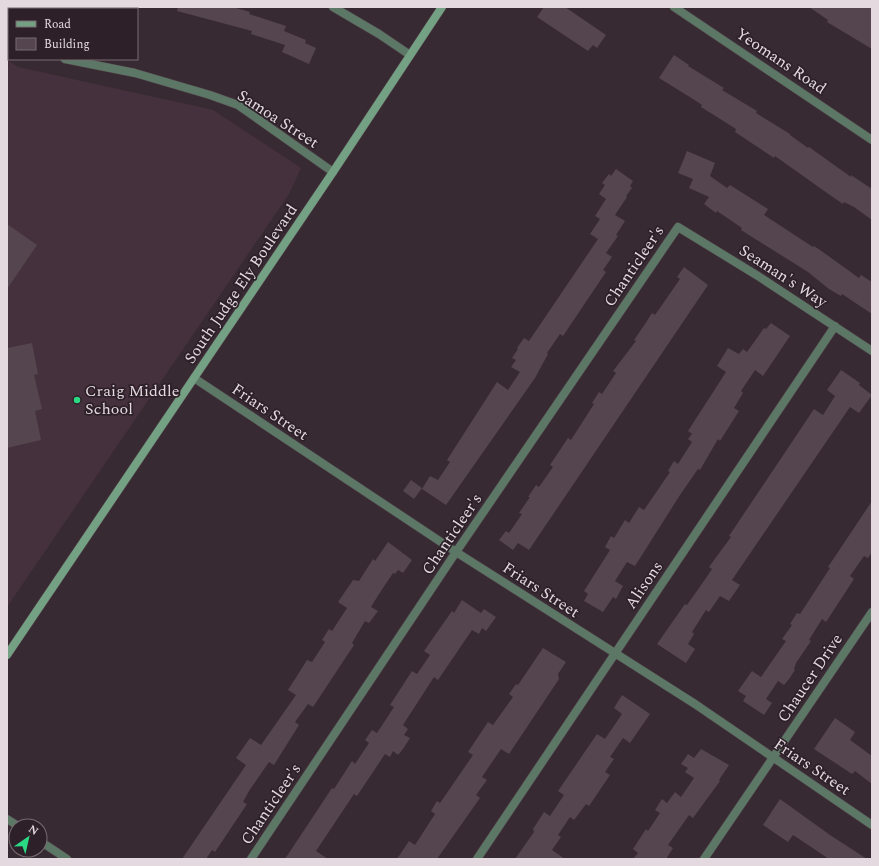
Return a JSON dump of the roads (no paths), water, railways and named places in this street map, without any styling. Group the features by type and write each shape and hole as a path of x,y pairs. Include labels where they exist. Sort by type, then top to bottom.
{"main road":[{"name":"South Judge Ely Boulevard","path":"7,656 333,172 442,7"}],"street":[{"path":"334,7 379,34 410,55"},
{"name":"Yeomans Road","path":"674,7 872,140"},
{"name":"Samoa Street","path":"70,60 135,74 210,95 238,105 333,172"},
{"name":"Seaman's Way","path":"678,227 758,276 872,352"},
{"name":"Chanticleer's","path":"251,859 456,552 678,227"},
{"name":"Alisons","path":"476,859 835,326"},
{"name":"Friars Street","path":"194,378 456,552 614,654 695,704 872,825"},
{"name":"Chaucer Drive","path":"704,859 872,612"},
{"path":"48,846 67,859"}],"place":[{"name":"Craig Middle School","path":"77,400"}]}
